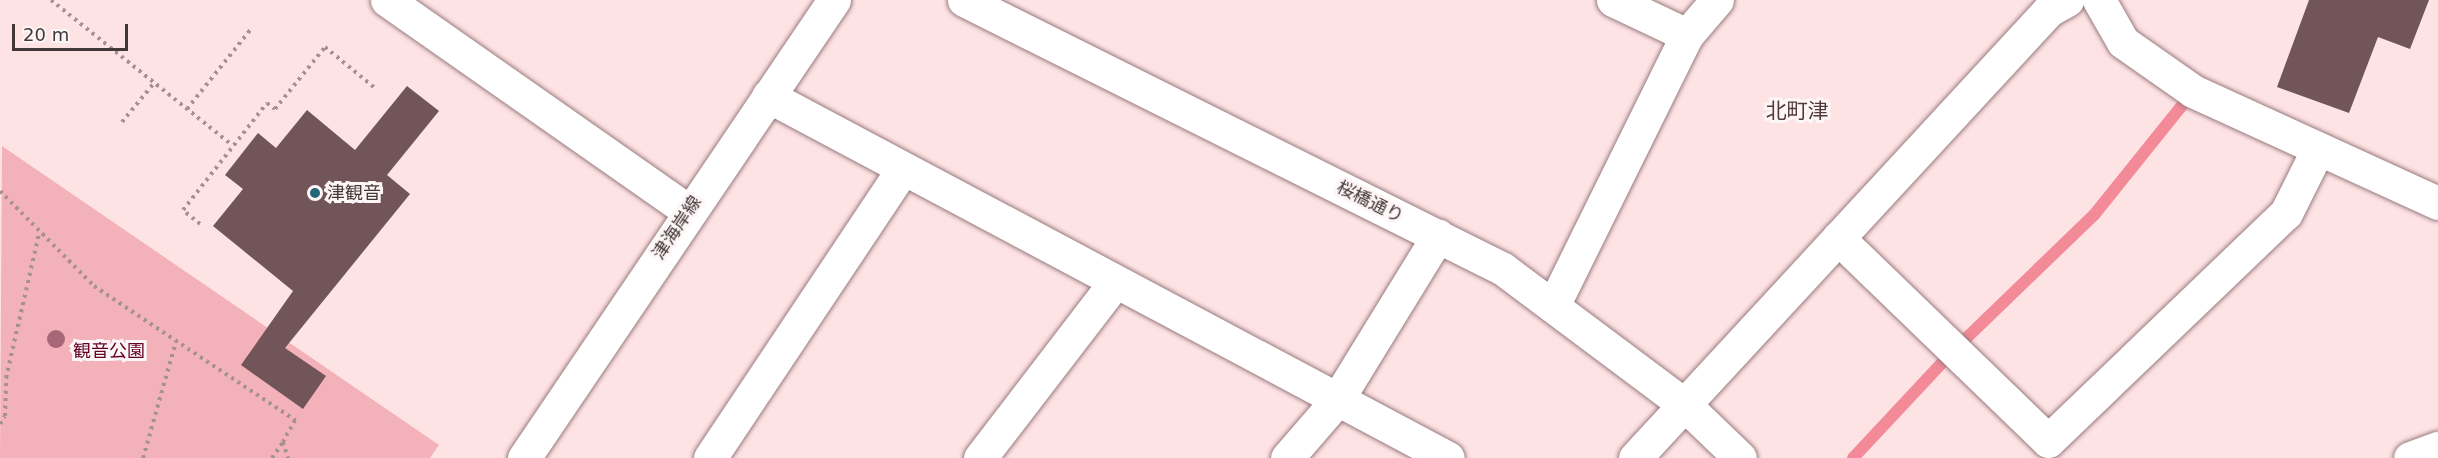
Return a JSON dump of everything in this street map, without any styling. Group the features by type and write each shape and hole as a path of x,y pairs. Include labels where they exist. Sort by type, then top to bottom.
{"street":[{"path":"387,0 688,211"},
{"name":"津海岸線","path":"524,458 688,211 834,0"},
{"name":"桜橋通り","path":"964,0 1503,269 1685,405 1740,458"},
{"path":"1613,0 1687,35"},
{"path":"1553,306 1687,35 1717,0"},
{"path":"1635,458 2049,10 2067,0"},
{"path":"2099,0 2123,42 2193,91 2438,203"},
{"path":"768,96 902,170 1448,458"},
{"path":"1838,238 2057,449 2286,213 2318,149"},
{"path":"710,458 902,170"},
{"path":"1287,458 1337,400 1438,236"},
{"path":"980,458 1115,282"},
{"path":"2410,458 2438,448"}],"path":[{"path":"51,0 232,145"},
{"path":"187,109 252,28"},
{"path":"201,224 183,210 267,102 275,109 325,47 375,88"},
{"path":"122,122 154,83"},
{"path":"0,190 39,233 94,286 294,420 272,458"},
{"path":"0,424 5,416 6,378 39,233"},
{"path":"143,458 176,340"},
{"path":"283,442 288,458"}],"green space":[{"name":"観音公園","path":"2,146 439,445 430,458 0,458"}],"building":[{"path":"2309,0 2429,0 2410,49 2378,37 2349,113 2277,87"},
{"path":"407,86 439,111 387,175 410,194 285,348 326,376 303,409 241,365 293,291 213,226 243,189 225,175 258,133 276,148 307,110 355,150"}],"waterway":[{"path":"1853,458 1953,351 2094,215 2193,92"}],"place":[{"name":"津観音","path":"315,193"}],"district":[{"name":"北町津","path":"1797,111"}]}
